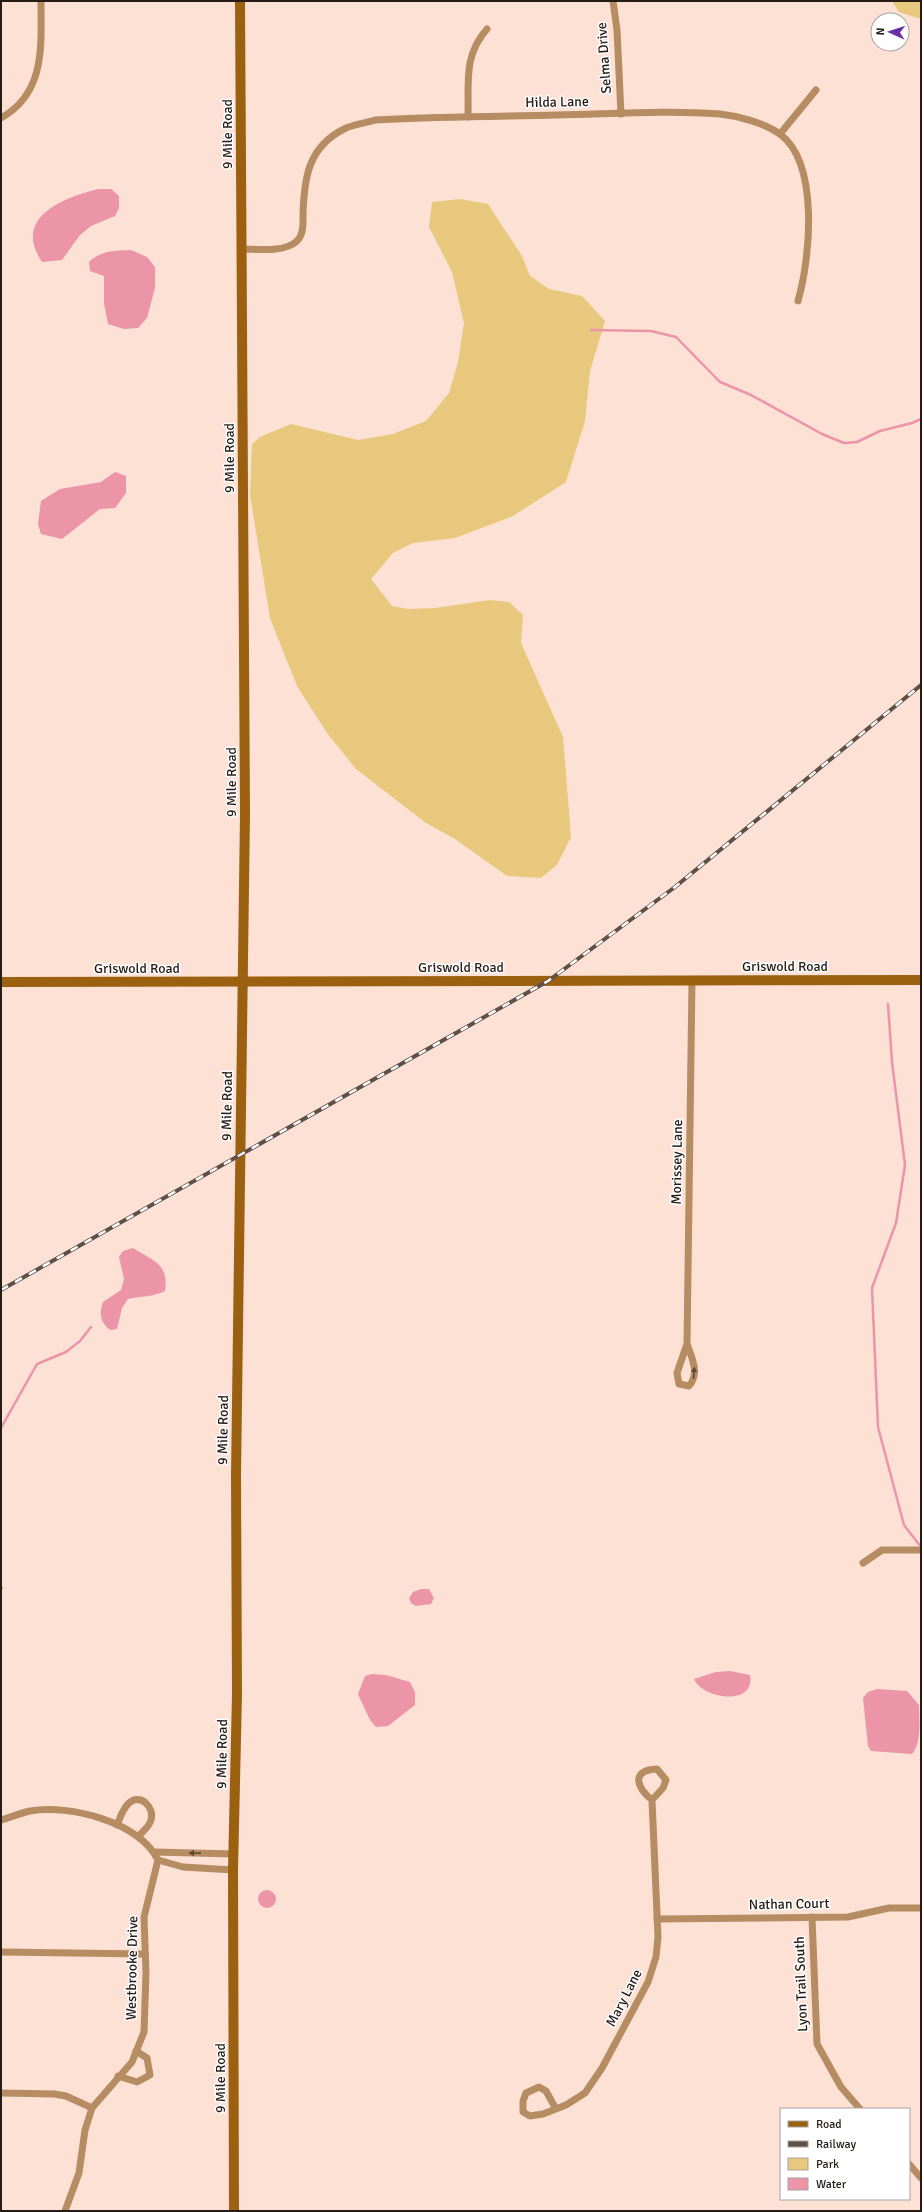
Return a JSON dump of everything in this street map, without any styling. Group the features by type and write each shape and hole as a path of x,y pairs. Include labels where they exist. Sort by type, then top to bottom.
{"street":[{"path":"1,118 12,113 32,88 42,53 41,1"},
{"name":"9 Mile Road","path":"234,2211 233,1870 237,1709 236,1484 245,806 240,1"},
{"name":"Selma Drive","path":"613,1 617,30 621,114"},
{"path":"468,117 469,58 476,41 487,29"},
{"path":"780,134 816,90"},
{"name":"Hilda Lane","path":"241,249 278,248 291,245 297,241 302,231 306,177 313,158 327,140 346,128 375,120 621,114 721,114 751,121 780,134 794,152 806,181 808,256 798,301"},
{"name":"Morissey Lane","path":"687,1344 677,1373 679,1384 684,1386 689,1386 695,1372 687,1344 692,980"},
{"name":"Griswold Road","path":"1,982 921,980"},
{"path":"863,1563 882,1550 921,1550"},
{"path":"648,1769 657,1769 666,1780 664,1788 652,1800 640,1789 638,1780 642,1773 648,1769"},
{"path":"117,1825 129,1803 138,1799 146,1802 151,1807 151,1822 138,1837"},
{"name":"Mary Lane","path":"556,2109 546,2091 539,2087 526,2093 523,2101 523,2112 530,2116 543,2114 556,2109 585,2093 602,2068 639,2000 653,1967 658,1936 652,1800"},
{"path":"1,1820 31,1811 77,1812 98,1817 117,1825 138,1837 154,1852 158,1860 184,1867 233,1870"},
{"path":"154,1852 234,1854"},
{"name":"Westbrooke Drive","path":"64,2211 79,2173 84,2130 92,2108 118,2076 132,2062 144,2032 144,1917 158,1860"},
{"name":"Nathan Court","path":"657,1919 848,1917 889,1908 921,1908"},
{"name":"Lyon Trail South","path":"812,1917 817,2044 841,2087 859,2108"},
{"path":"1,1952 145,1954"},
{"path":"118,2076 137,2082 150,2075 147,2058 136,2051"},
{"path":"1,2093 54,2094 66,2096 92,2108"},
{"path":"910,2165 921,2178"}],"green space":[{"path":"892,1 921,1 921,19 910,16 910,12 899,12"},
{"path":"460,199 488,204 522,256 530,276 549,289 582,296 605,321 590,371 585,421 566,482 513,516 455,538 413,543 393,553 371,579 392,606 408,609 435,608 490,600 509,602 523,615 521,643 563,737 571,837 557,865 541,878 507,876 455,839 426,823 356,769 327,733 297,686 270,618 250,495 252,444 260,437 291,424 358,440 393,434 426,421 449,393 458,362 464,323 452,272 429,227 432,202"}],"water":[{"path":"98,189 111,189 119,196 119,208 115,216 91,226 80,235 62,260 42,262 34,246 33,233 37,222 46,212 57,204"},
{"path":"131,250 147,257 155,267 155,288 147,318 138,328 124,329 108,324 104,303 104,276 90,271 89,262 103,253"},
{"path":"115,472 126,476 126,493 115,508 100,509 62,539 41,534 38,524 41,501 60,489 101,482"},
{"path":"133,1248 153,1260 162,1269 166,1282 165,1291 128,1299 122,1308 117,1329 110,1330 101,1318 103,1302 121,1290 124,1279 119,1257 123,1251"},
{"path":"421,1589 429,1589 434,1598 431,1604 416,1606 411,1603 409,1598 413,1592"},
{"path":"730,1671 750,1675 750,1685 745,1692 737,1696 717,1695 699,1686 694,1679 716,1672"},
{"path":"372,1674 386,1675 410,1682 415,1692 415,1705 388,1726 376,1727 370,1720 358,1694 365,1676"},
{"path":"877,1689 907,1691 919,1705 919,1737 912,1754 871,1751 868,1746 863,1698 868,1692"},
{"path":"267,1890 273,1893 276,1899 273,1905 267,1908 261,1905 258,1899 261,1893"}],"waterway":[{"path":"591,330 651,331 676,337 720,382 751,395 822,434 844,443 857,442 880,431 912,423 921,419"},
{"path":"888,1004 892,1062 905,1165 896,1223 872,1288 878,1427 904,1525 921,1547"},
{"path":"1,1428 37,1364 66,1352 80,1341 91,1327"}],"railway":[{"path":"1,1290 548,981 675,887 921,685"}]}
